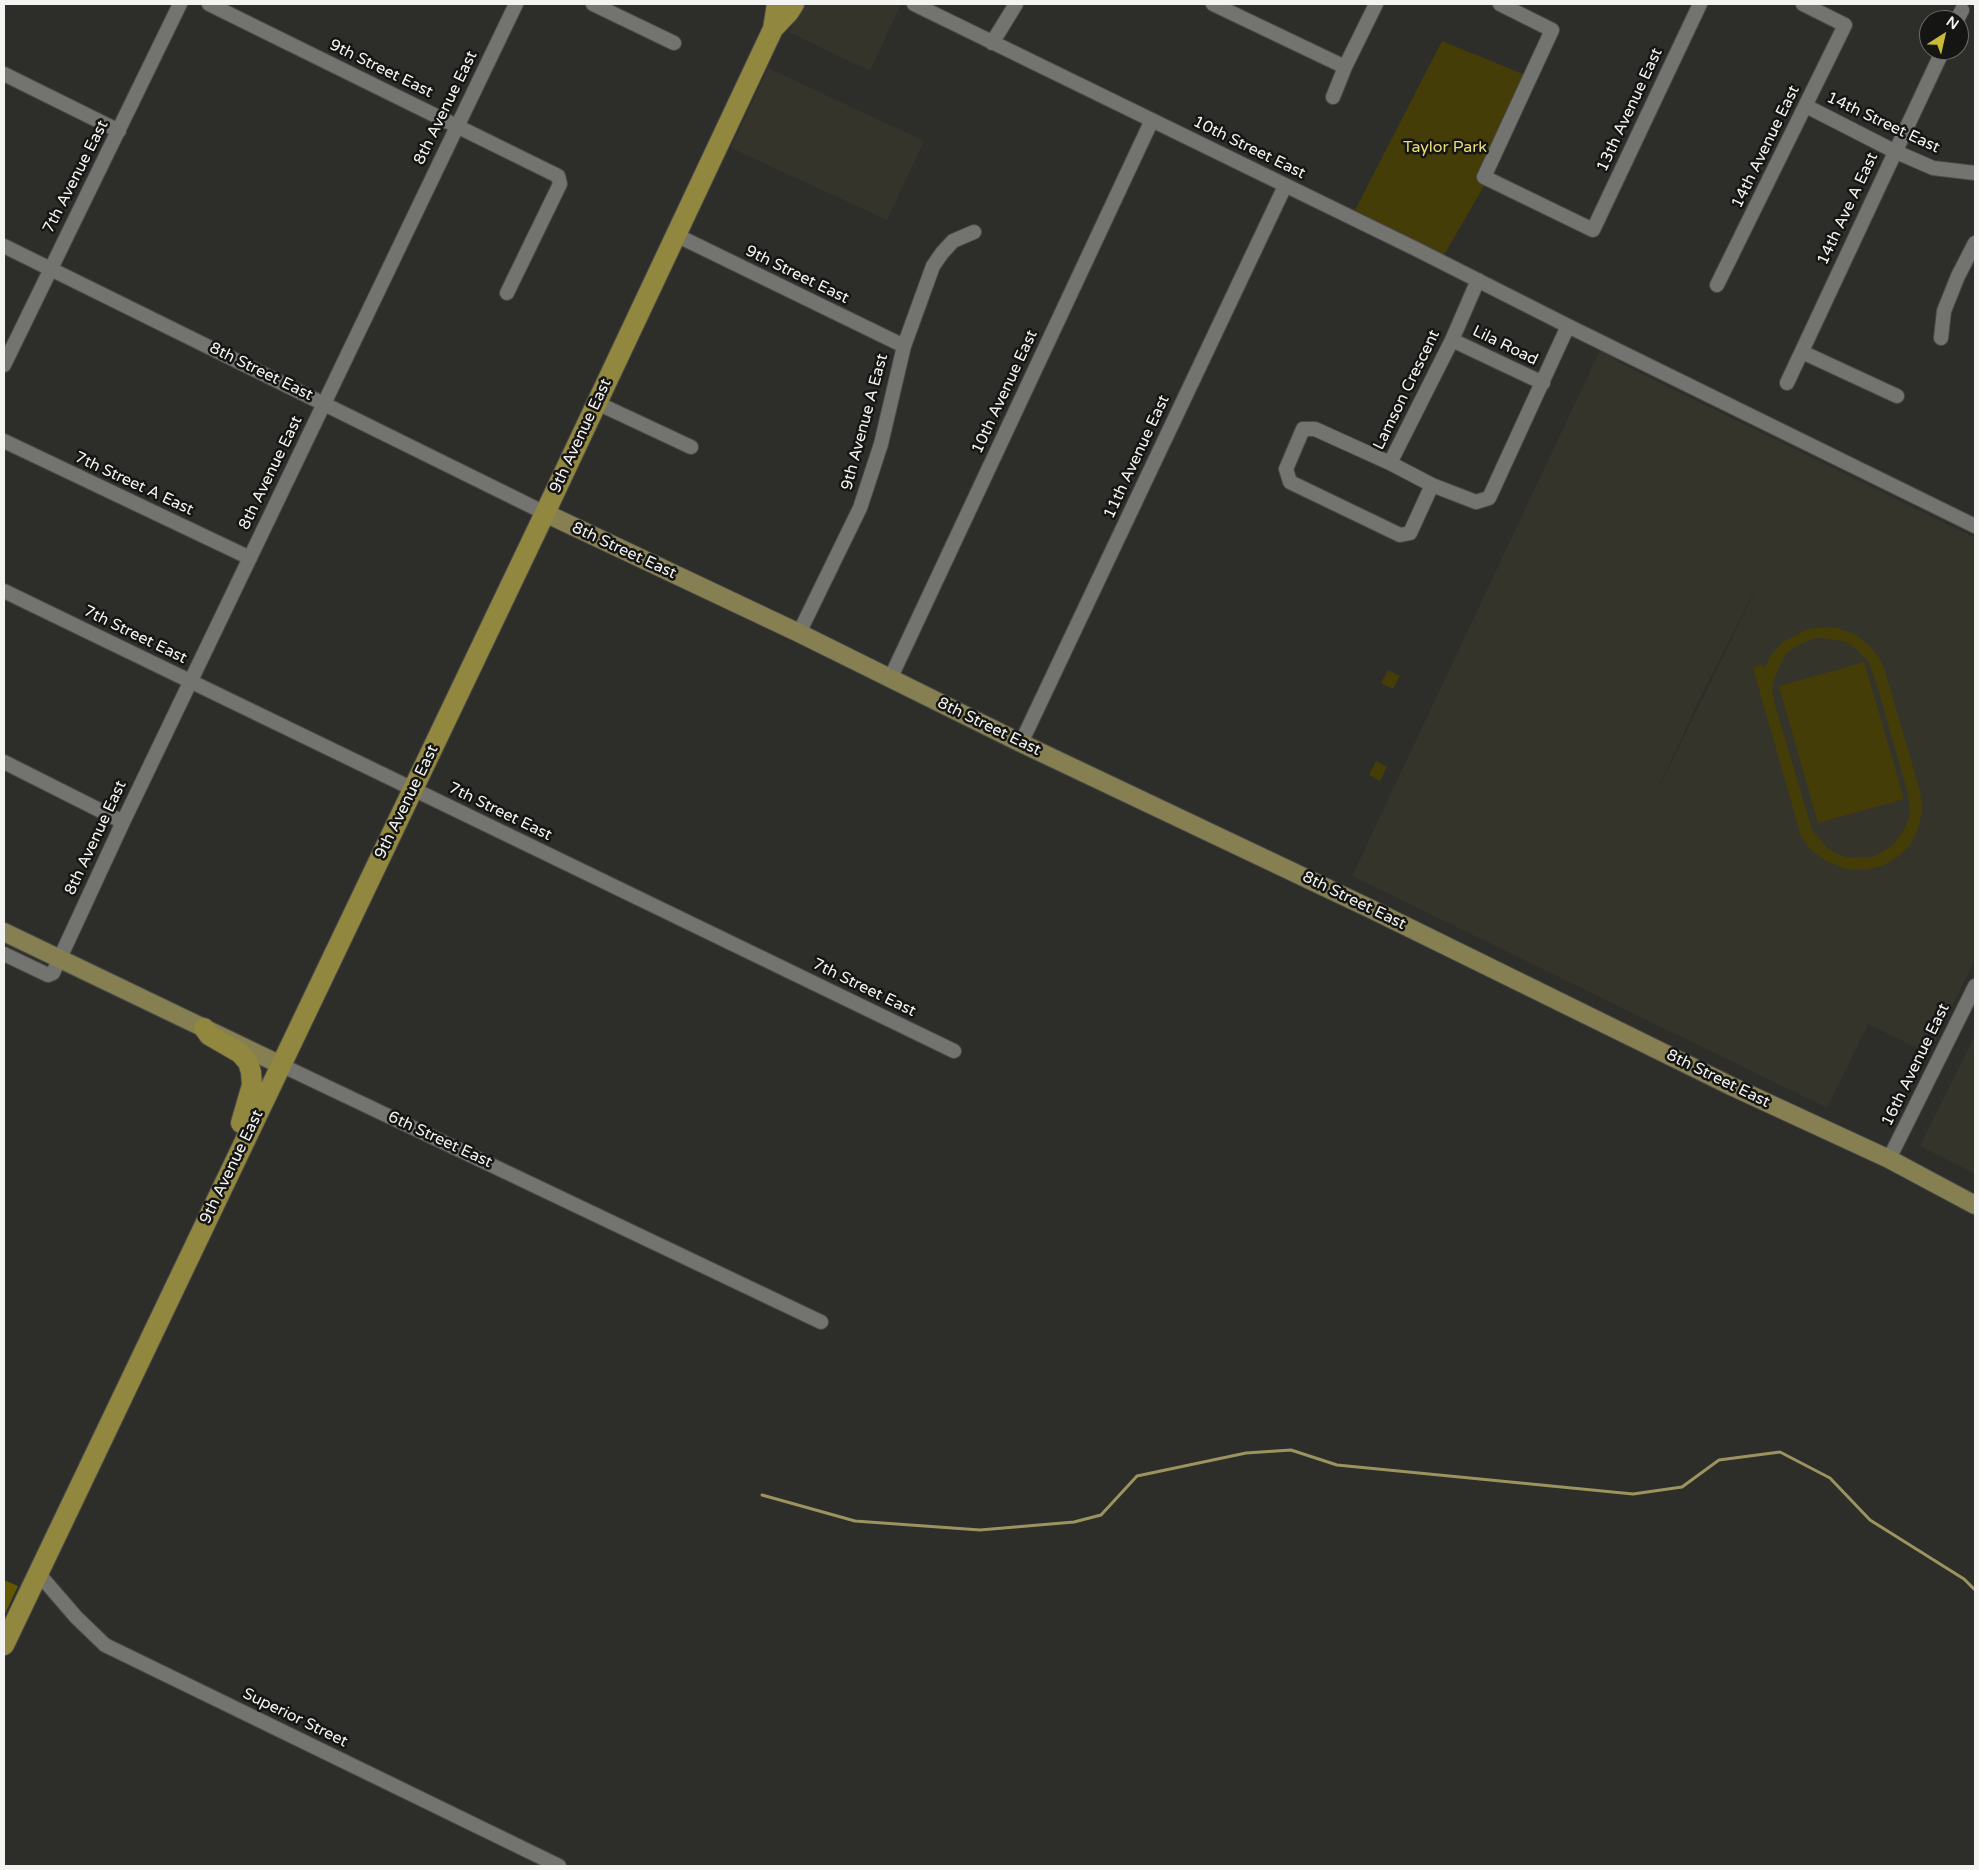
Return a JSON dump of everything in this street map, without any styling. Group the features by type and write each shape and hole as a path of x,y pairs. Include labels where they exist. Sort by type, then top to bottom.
{"highway":[{"name":"9th Avenue East","path":"4,1645 676,235 773,29 777,4"},
{"name":"9th Avenue East","path":"773,29 794,4"},
{"path":"204,1028 209,1035 240,1053 248,1062 251,1072 252,1086 241,1122 235,1160"}],"main road":[{"name":"8th Street East","path":"545,513 1021,743 1373,910 1731,1086 1889,1160 1975,1205"},
{"name":"6th Street East","path":"4,932 281,1065"}],"street":[{"name":"7th Avenue East","path":"4,365 180,4"},
{"name":"9th Street East","path":"209,4 558,176 560,184 507,293"},
{"name":"8th Avenue East","path":"59,958 516,4"},
{"path":"593,4 674,42"},
{"name":"10th Street East","path":"914,4 1975,526"},
{"path":"992,43 1016,4"},
{"path":"1214,4 1345,67"},
{"path":"1333,96 1376,4"},
{"name":"13th Avenue East","path":"1500,4 1552,30 1484,177 1593,230 1700,4"},
{"name":"14th Avenue East","path":"1717,285 1845,24 1803,4"},
{"name":"14th Ave A East","path":"1788,383 1894,151 1938,60"},
{"path":"4,74 119,131"},
{"name":"14th Street East","path":"1806,106 1894,151 1933,168 1975,173"},
{"name":"10th Avenue East","path":"890,679 1152,120"},
{"name":"11th Avenue East","path":"1021,743 1285,186"},
{"name":"9th Avenue A East","path":"798,634 860,508 881,444 904,346 933,266 953,241 974,232"},
{"name":"9th Street East","path":"676,235 904,346"},
{"path":"1941,338 1944,311 1958,276 1975,243"},
{"name":"8th Street East","path":"4,246 545,513"},
{"name":"Lamson Crescent","path":"1478,280 1452,340 1390,463 1432,485 1476,502 1488,498 1568,326"},
{"name":"Lila Road","path":"1452,340 1543,383"},
{"path":"1802,352 1897,396"},
{"path":"596,403 691,447"},
{"path":"1390,463 1314,428 1303,429 1286,469 1290,482 1400,535 1410,533 1432,485"},
{"name":"7th Street A East","path":"4,441 250,558"},
{"name":"7th Street East","path":"4,591 954,1050"},
{"path":"4,762 123,822"},
{"path":"4,954 48,975 53,973 59,958"},
{"name":"16th Avenue East","path":"1889,1160 1975,986"},
{"name":"6th Street East","path":"281,1065 821,1322"},
{"name":"Superior Street","path":"38,1573 76,1617 105,1645 559,1866"}],"shaded area":[{"path":"802,4 901,4 870,71 789,32"},
{"path":"768,68 924,141 887,220 731,148"},
{"path":"1603,344 1616,361 1975,538 1975,959 1929,1054 1868,1024 1827,1108 1352,876","holes":["1763,575 1652,802 1699,700"]},
{"path":"1975,1036 1975,1174 1920,1146"},
{"path":"4,1580 18,1586 4,1616"}],"green space":[{"name":"Taylor Park","path":"1442,41 1535,79 1491,174 1444,255 1355,210"},
{"path":"1838,628 1856,635 1870,646 1880,659 1885,671 1920,791 1922,809 1919,826 1910,845 1899,856 1883,866 1863,870 1845,869 1826,861 1810,849 1801,836 1753,668 1762,665 1764,669 1771,655 1783,642 1808,629","holes":["1815,638 1824,638 1852,645 1868,661 1876,682 1907,790 1910,808 1909,818 1904,830 1893,845 1873,857 1851,858 1839,855 1828,849 1812,830 1775,705 1772,689 1774,679 1786,654 1796,646"]},
{"path":"1864,662 1904,799 1818,823 1779,686"},
{"path":"1388,670 1400,676 1393,689 1381,683"},
{"path":"1376,761 1387,767 1380,781 1369,775"}],"waterway":[{"path":"762,1495 855,1521 980,1530 1074,1522 1101,1515 1137,1476 1246,1453 1291,1450 1337,1465 1633,1494 1682,1487 1719,1460 1780,1452 1830,1478 1870,1520 1964,1579 1975,1590"}]}
